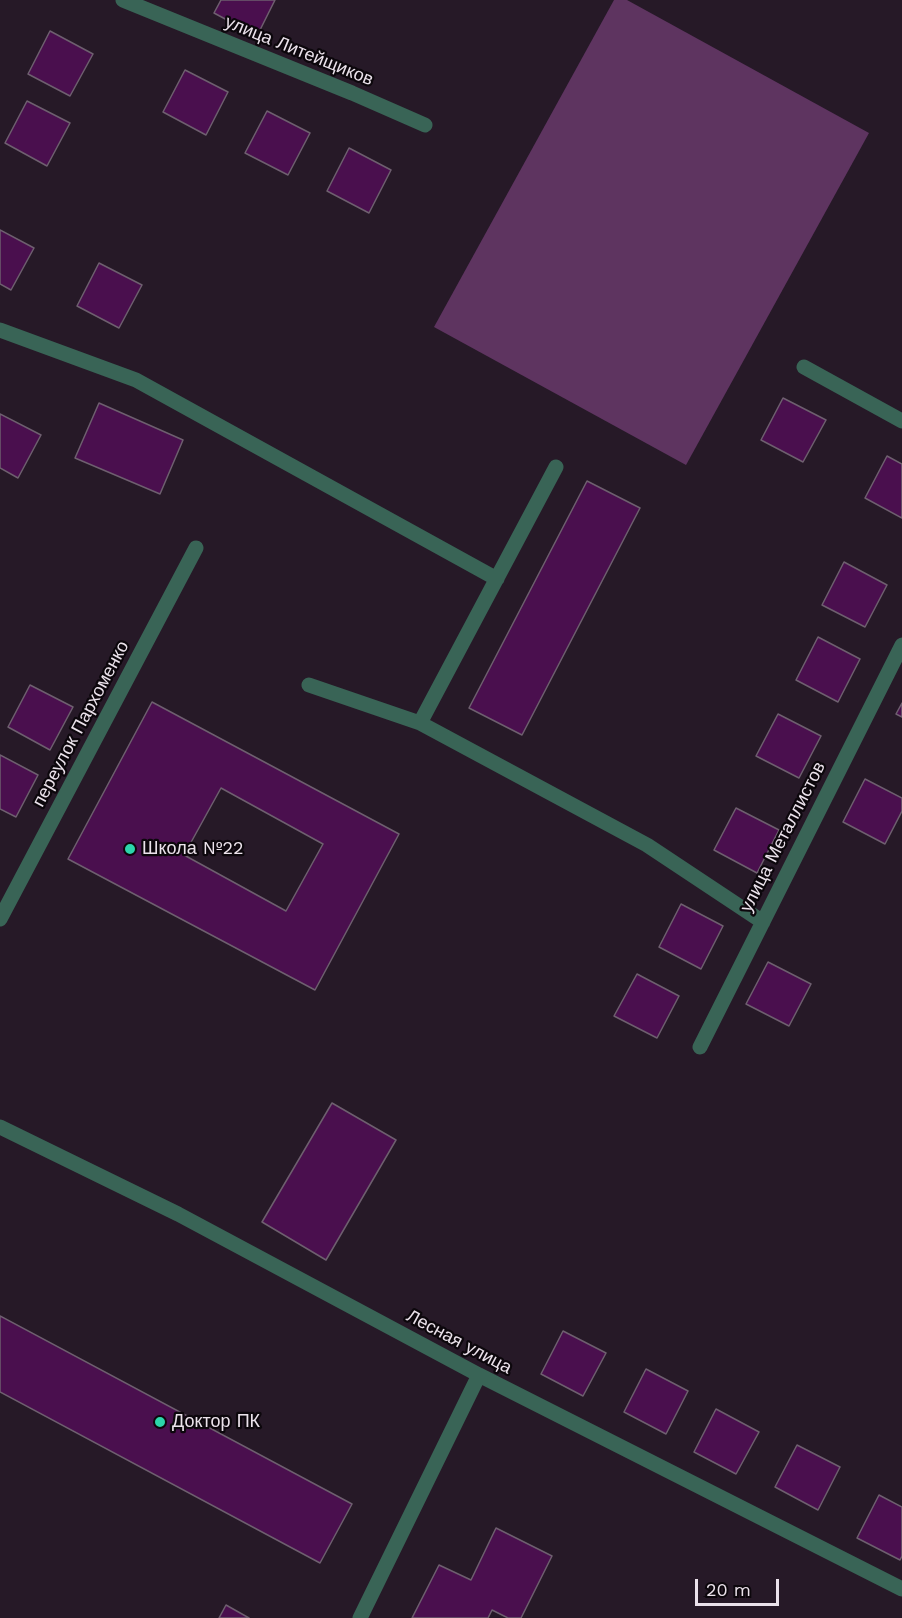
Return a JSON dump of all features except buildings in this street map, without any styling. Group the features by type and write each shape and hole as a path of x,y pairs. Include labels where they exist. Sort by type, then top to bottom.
{"street":[{"name":"улица Литейщиков","path":"123,0 341,88 425,125"},
{"path":"0,330 136,380 496,579"},
{"path":"804,367 902,421"},
{"path":"420,723 556,467"},
{"name":"переулок Пархоменко","path":"0,919 196,548"},
{"name":"улица Металлистов","path":"700,1047 902,645"},
{"path":"309,686 420,723 646,845 763,922"},
{"name":"Лесная улица","path":"0,1127 178,1214 479,1375 902,1589"},
{"path":"360,1618 479,1375"}],"shaded area":[{"path":"614,0 627,0 869,133 686,465 434,327"}],"place":[{"name":"Школа №22","path":"130,849"},
{"name":"Доктор ПК","path":"160,1422"}]}
